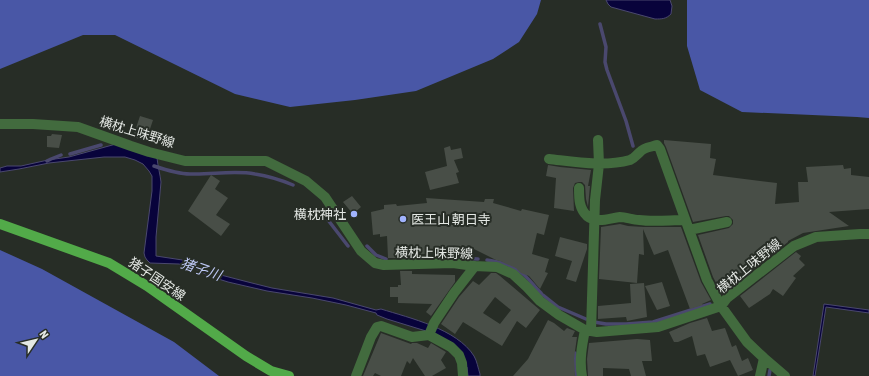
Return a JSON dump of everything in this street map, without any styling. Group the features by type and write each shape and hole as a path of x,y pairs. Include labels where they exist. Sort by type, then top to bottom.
{"main road":[{"name":"猪子国安線","path":"0,224 109,263 147,286 246,356 271,370 289,376"}],"street":[{"name":"横枕上味野線","path":"0,124 33,124 78,127 143,150 185,161 266,161 306,181 318,190 325,197 361,250 374,263 384,265 453,263 498,267 514,274 540,302 588,331 597,332 658,327 721,306 727,298 794,246 816,237 869,234"},
{"path":"582,376 582,350 588,331 595,200 599,164 598,140"},
{"path":"549,159 599,164 620,162 633,159 640,151 657,145 660,149 707,280 721,306 747,342 785,376"},
{"path":"578,188 579,203 581,208 594,220 621,217 639,220 685,220"},
{"path":"688,230 727,222"},
{"path":"429,335 434,323 454,293 475,266"},
{"path":"356,376 371,337 377,327 381,326 412,337 429,335 450,347 460,355 464,376"},
{"path":"760,376 764,358"}],"shaded area":[{"path":"0,0 541,0 537,14 519,42 493,59 416,91 355,100 290,107 235,94 115,35 83,35 0,69"},
{"path":"687,0 869,0 869,118 742,112 700,90 687,46"},
{"path":"0,250 42,269 174,342 219,376 0,376"}],"water":[{"path":"606,0 670,0 672,6 671,14 664,18 655,19 611,7"},
{"path":"116,144 157,158 161,182 156,237 156,256 189,261 217,274 272,288 333,298 376,310 381,309 419,321 445,332 466,347 475,358 480,376 468,376 467,367 426,331 387,319 377,315 376,313 346,305 267,291 228,282 179,264 150,263 145,257 144,253 152,191 152,176 143,164 135,160 125,157 104,157 49,163 0,172 0,168 7,166 21,166 69,157"},
{"path":"824,304 869,310 869,313 826,307 815,376 813,376"}],"building":[{"path":"140,116 153,120 146,141 133,137"},
{"path":"52,134 62,135 59,148 47,147 47,136 51,136"},
{"path":"664,140 711,144 710,158 716,159 713,175 777,183 775,204 799,202 798,182 808,182 806,167 843,165 844,169 851,168 851,175 869,177 869,209 829,212 849,226 803,233 788,241 747,274 744,272 726,277 733,285 722,294 713,277 698,235 729,228 733,224 733,220 729,216 726,216 693,222"},
{"path":"450,146 451,150 461,148 463,158 454,160 459,172 456,173 459,183 430,190 425,172 447,166 444,148"},
{"path":"548,165 591,170 588,186 590,186 588,207 585,185 582,182 579,182 575,183 573,188 574,211 554,208 556,178 546,176"},
{"path":"211,175 220,181 215,189 228,198 216,215 230,224 221,236 188,211"},
{"path":"352,196 361,207 353,214 343,202"},
{"path":"426,198 484,202 485,199 494,199 493,203 521,211 522,209 549,215 544,235 537,233 532,254 549,259 545,272 548,273 540,289 529,276 521,273 516,268 472,248 467,255 440,253 410,255 411,258 388,258 387,236 380,237 380,234 373,235 371,212 384,209 384,205 396,204 397,206 427,203"},
{"path":"620,224 644,227 681,227 701,282 711,300 702,304 703,305 690,309 668,250 654,255 643,229 644,255 639,254 637,283 599,279 601,227"},
{"path":"560,237 587,244 587,249 576,282 566,279 572,261 555,256"},
{"path":"796,252 801,256 799,259 805,265 793,276 796,278 783,296 773,289 770,294 749,308 740,296"},
{"path":"400,271 412,271 412,274 455,275 455,282 431,316 426,312 432,304 398,303 398,297 390,297 390,287 398,287 398,285 401,285"},
{"path":"491,273 496,273 540,310 526,328 517,321 502,346 463,322 455,334 441,324 459,297 473,281 479,285","holes":["495,297 511,310 500,324 483,313"]},
{"path":"662,282 670,306 657,310 645,286"},
{"path":"644,283 647,317 627,321 626,317 598,319 598,306 631,303 630,284"},
{"path":"707,318 712,331 725,328 732,347 736,345 742,361 748,358 753,370 738,376 730,360 710,367 705,354 697,356 692,336 678,342 674,342 669,332"},
{"path":"548,320 564,331 567,328 575,331 572,337 577,337 574,358 575,376 513,376 528,359"},
{"path":"381,333 411,344 417,343 428,348 431,343 446,352 441,360 446,368 432,376 425,376 413,358 410,364 407,361 401,376 381,376 375,373 373,376 363,376"},
{"path":"637,339 650,340 652,361 642,361 646,376 631,376 629,369 603,368 603,376 588,376 587,359 589,343"}],"waterway":[{"path":"600,24 606,47 605,62 607,70 626,121 633,146"},
{"path":"70,154 101,145"},
{"name":"猪子川","path":"47,161 61,155"},
{"path":"154,166 186,174 239,172 255,174 274,178 293,185"},
{"path":"328,220 348,246"},
{"path":"367,246 376,255 386,259"},
{"path":"411,259 432,258"},
{"path":"442,258 451,258"},
{"path":"457,258 478,259"},
{"path":"487,260 502,263 515,268 526,276 541,293"},
{"path":"543,295 558,307 586,319"},
{"path":"594,322 606,324 653,322 710,304"},
{"path":"575,353 575,368 577,376"},
{"path":"769,376 770,370"}],"place":[{"name":"横枕神社","path":"354,214"},
{"name":"医王山 朝日寺","path":"403,219"}]}
